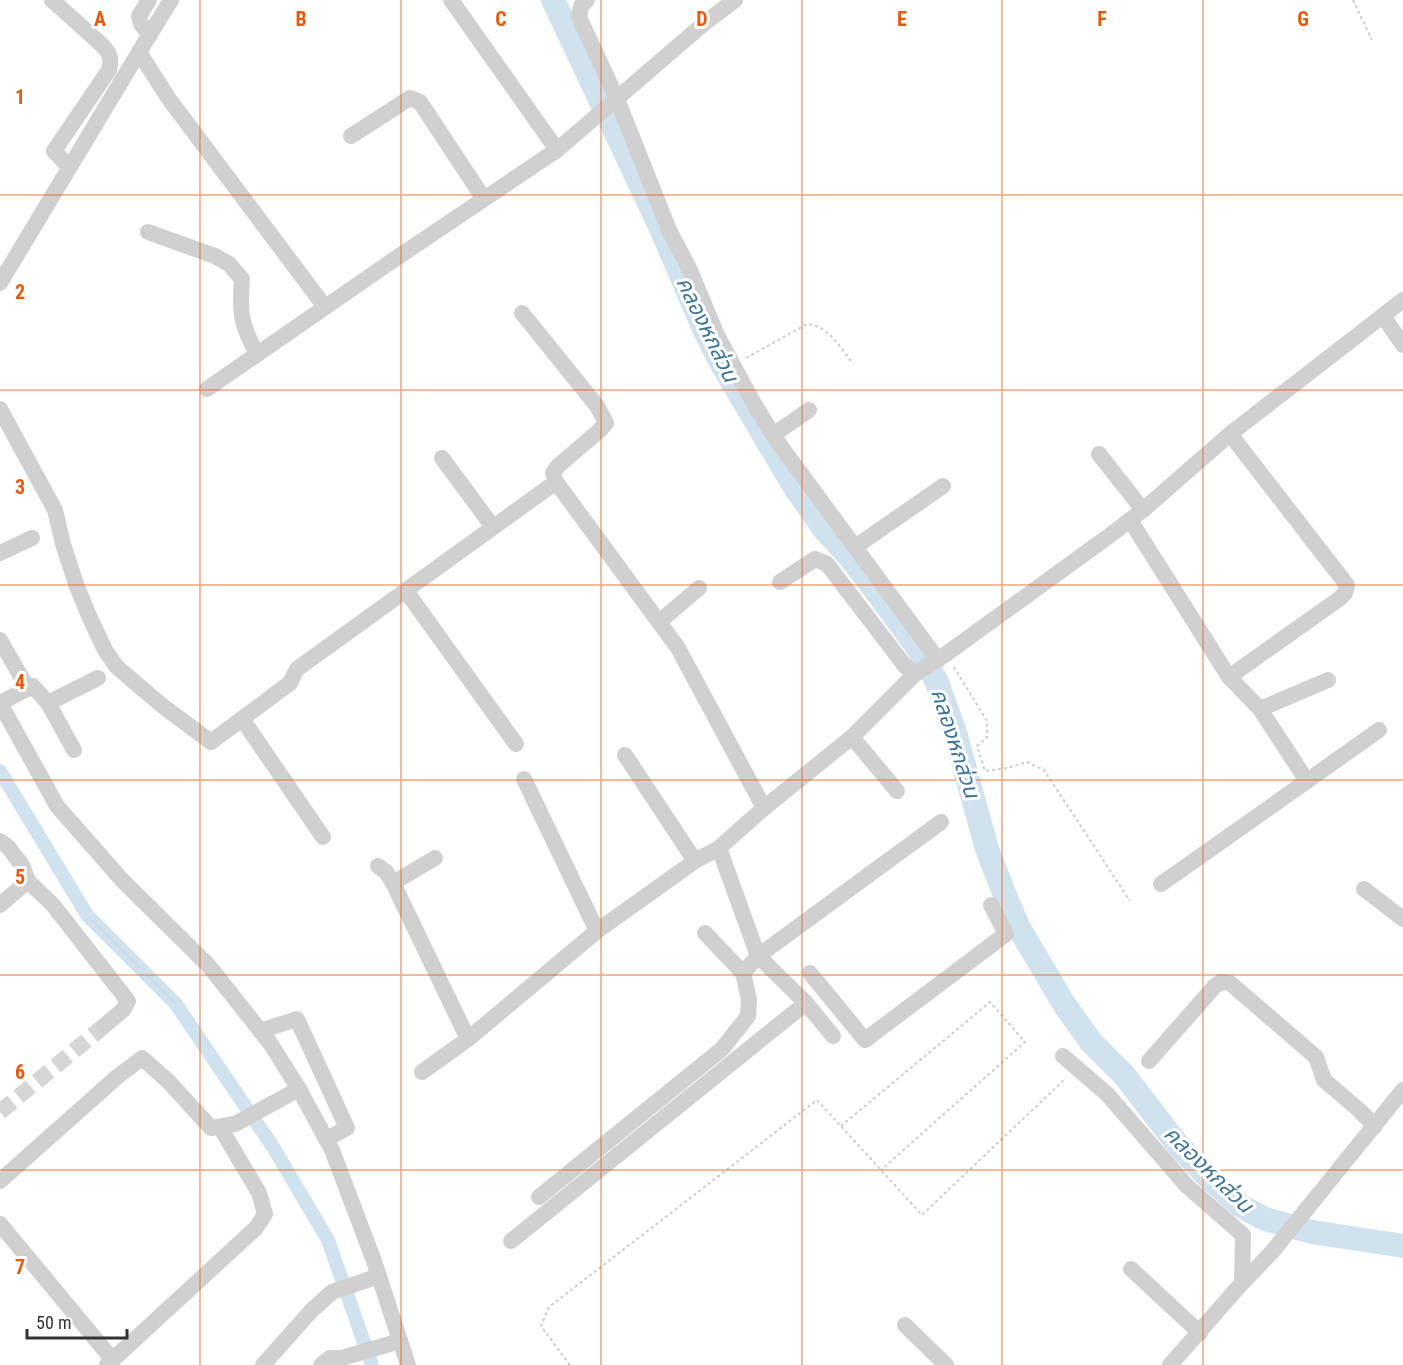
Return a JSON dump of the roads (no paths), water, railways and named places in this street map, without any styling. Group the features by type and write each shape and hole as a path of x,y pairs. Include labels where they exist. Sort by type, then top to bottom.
{"street":[{"path":"52,0 109,52 111,60 109,70 54,151 69,167"},
{"path":"149,0 139,16 141,24 150,35"},
{"path":"0,283 171,0"},
{"path":"451,0 557,150"},
{"path":"587,0 581,6 579,17 617,99 669,230 689,268 717,335 773,435 939,659"},
{"path":"207,389 557,150 707,21 735,0"},
{"path":"139,52 169,99 325,307"},
{"path":"351,136 410,98 420,102 484,199"},
{"path":"148,232 215,256 229,264 242,279 241,317 245,332 257,354"},
{"path":"422,1072 468,1039 597,931 695,861 719,848 764,808 852,737 915,674 1137,515 1230,434 1403,300"},
{"path":"522,313 597,406 606,423 558,466 554,473 556,482 678,648 764,808"},
{"path":"1383,316 1403,345"},
{"path":"0,409 55,510 65,551 89,616 105,650 116,666 164,707 211,742 290,683 297,669 556,482"},
{"path":"773,435 809,410"},
{"path":"1229,677 1340,599 1347,585 1230,434"},
{"path":"1100,454 1229,677 1260,709 1308,781"},
{"path":"442,458 493,527"},
{"path":"855,547 943,486"},
{"path":"0,553 32,538"},
{"path":"780,582 815,559 827,564 905,666 915,674"},
{"path":"659,622 699,588"},
{"path":"406,591 516,744"},
{"path":"0,640 28,688"},
{"path":"48,703 98,678"},
{"path":"1260,709 1328,680"},
{"path":"74,750 48,703 33,686 0,703 57,806 122,880 209,966 261,1031 299,1089 332,1150 379,1276 408,1365"},
{"path":"242,719 323,837"},
{"path":"1161,884 1379,730"},
{"path":"852,737 897,791"},
{"path":"625,755 695,861"},
{"path":"524,779 597,931"},
{"path":"743,973 758,956 941,822"},
{"path":"0,841 8,847 22,865 28,881 53,905 128,1001 123,1010 104,1026"},
{"path":"719,848 758,956 806,1003 830,1032 844,1014"},
{"path":"393,883 435,858"},
{"path":"378,866 386,872 393,883 468,1039"},
{"path":"0,904 28,881"},
{"path":"1364,889 1403,920"},
{"path":"810,973 865,1040 1006,934 991,905"},
{"path":"539,1197 722,1049 748,1016 749,999 743,973 705,933"},
{"path":"1149,1061 1215,986 1221,982 1230,983 1316,1057 1324,1080 1375,1126"},
{"path":"511,1241 806,1003"},
{"path":"261,1031 297,1020 347,1128 326,1139"},
{"path":"1063,1056 1107,1094 1187,1186 1243,1235 1242,1283"},
{"path":"0,1181 117,1077 142,1059 168,1081 211,1128 228,1126 299,1089"},
{"path":"1170,1365 1313,1204 1403,1090"},
{"path":"0,1224 110,1362 256,1228 265,1214 259,1193 228,1126"},
{"path":"1131,1269 1200,1333"},
{"path":"263,1365 311,1311 332,1292 379,1276"},
{"path":"905,1325 946,1365"},
{"path":"321,1365 330,1358 342,1358 400,1341"}],"waterway":[{"name":"คลองหกส่วน","path":"553,0 604,108"},
{"name":"คลองหกส่วน","path":"608,116 720,361 794,486 825,530 850,557 879,595 917,647 936,680 954,729 987,849 1008,903 1019,928 1064,1004 1091,1042 1124,1075 1178,1145 1208,1177 1241,1206 1265,1219 1312,1232 1403,1246"},
{"path":"0,771 87,915 176,1004 273,1147 328,1240 372,1365"}],"tunnel":[{"path":"0,1112 104,1026"}]}
